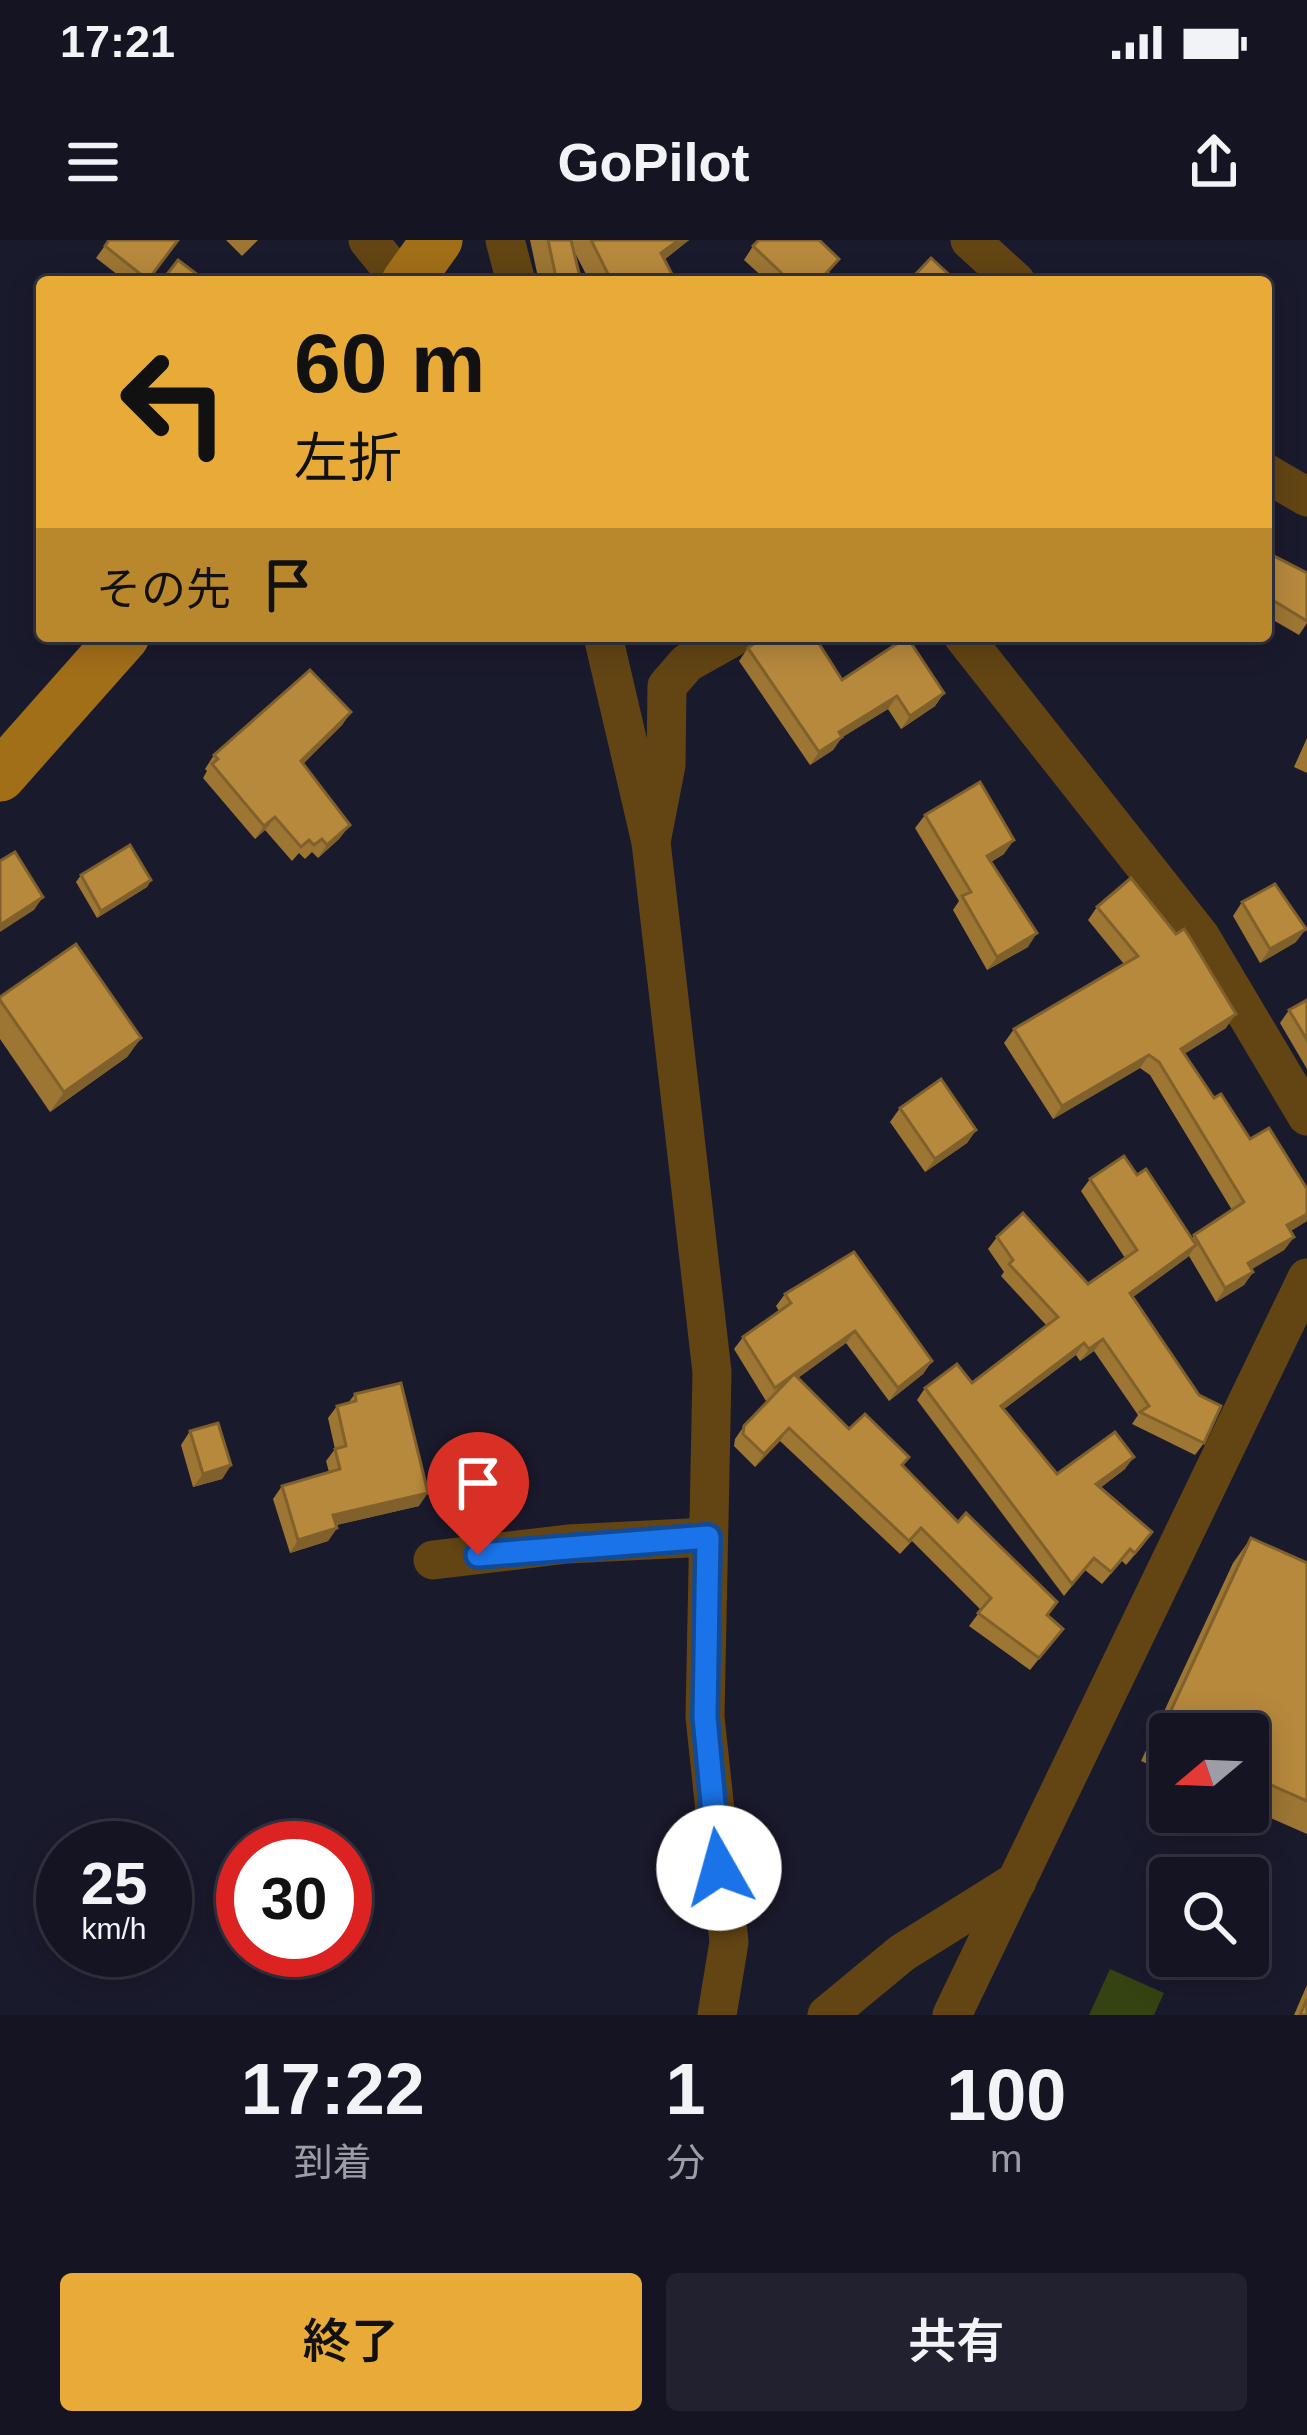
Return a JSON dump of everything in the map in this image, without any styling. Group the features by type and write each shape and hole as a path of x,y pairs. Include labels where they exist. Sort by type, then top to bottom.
{"main road":[{"path":"410,276 437,240"},
{"path":"0,776 119,642"}],"street":[{"path":"368,240 400,276"},
{"path":"505,240 514,276"},
{"path":"970,240 1009,276"},
{"path":"1272,477 1307,497"},
{"path":"604,642 651,842 712,1372 705,1717 729,1942 717,2015"},
{"path":"651,842 666,765 667,686 687,663 724,642"},
{"path":"968,642 1200,936 1307,1117"},
{"path":"952,2015 1307,1278"},
{"path":"433,1560 568,1544 708,1537"},
{"path":"827,2015 902,1953 1017,1881"}],"green space":[{"path":"1110,1969 1164,1993 1154,2015 1089,2015"}],"building":[{"path":"109,240 178,240 151,276 143,276 105,246"},
{"path":"548,240 571,240 580,276 556,276"},
{"path":"591,240 679,240 661,253 673,276 609,276"},
{"path":"759,240 819,240 839,259 823,276 785,276 753,246"},
{"path":"931,258 950,276 914,276"},
{"path":"178,260 199,276 166,276"},
{"path":"1272,555 1307,573 1307,621 1272,600"},
{"path":"756,642 818,642 842,680 899,642 910,642 944,693 910,716 897,696 839,732 842,737 819,752 748,648"},
{"path":"310,670 351,712 301,761 350,825 327,845 322,839 314,845 309,840 301,847 275,817 264,826 212,764 218,759 214,755"},
{"path":"980,782 1014,840 987,856 1037,933 997,957 962,896 971,892 925,815"},
{"path":"130,845 151,880 101,911 81,875"},
{"path":"15,852 43,897 0,925 0,861"},
{"path":"1131,878 1176,934 1184,929 1236,1014 1181,1049 1214,1098 1221,1094 1250,1139 1269,1128 1307,1189 1307,1214 1287,1225 1294,1237 1248,1263 1253,1272 1225,1288 1194,1235 1244,1202 1159,1062 1149,1055 1062,1106 1014,1029 1138,956 1097,907"},
{"path":"1275,884 1306,929 1270,949 1242,902"},
{"path":"76,944 141,1038 64,1092 0,997"},
{"path":"1307,1000 1307,1040 1289,1010"},
{"path":"941,1079 976,1130 935,1159 900,1108"},
{"path":"1124,1156 1137,1175 1146,1169 1196,1245 1130,1293 1199,1395 1221,1406 1204,1443 1140,1412 1149,1406 1103,1339 1089,1349 1084,1343 1001,1406 1057,1474 1115,1432 1134,1457 1096,1484 1152,1532 1111,1572 1094,1558 1072,1584 925,1388 957,1364 972,1383 1058,1317 1009,1264 1013,1260 997,1237 1023,1213 1088,1284 1137,1250 1090,1179"},
{"path":"854,1252 932,1361 898,1388 855,1331 794,1374 849,1429 865,1414 909,1457 902,1465 958,1522 966,1513 1057,1602 1047,1615 1063,1629 1039,1658 978,1613 991,1598 921,1528 909,1541 789,1428 764,1454 743,1434 744,1426 793,1375 775,1388 743,1337 791,1303 785,1294"},
{"path":"401,1383 428,1493 333,1515 337,1528 298,1540 282,1486 340,1469 335,1449 346,1446 337,1406 356,1401 355,1394"},
{"path":"218,1423 231,1465 203,1474 190,1431"},
{"path":"1251,1538 1307,1563 1307,1801 1269,1784 1269,1713 1170,1713"}],"route":[{"path":"478,1555 568,1544 708,1537 705,1717 719,1868"}]}
